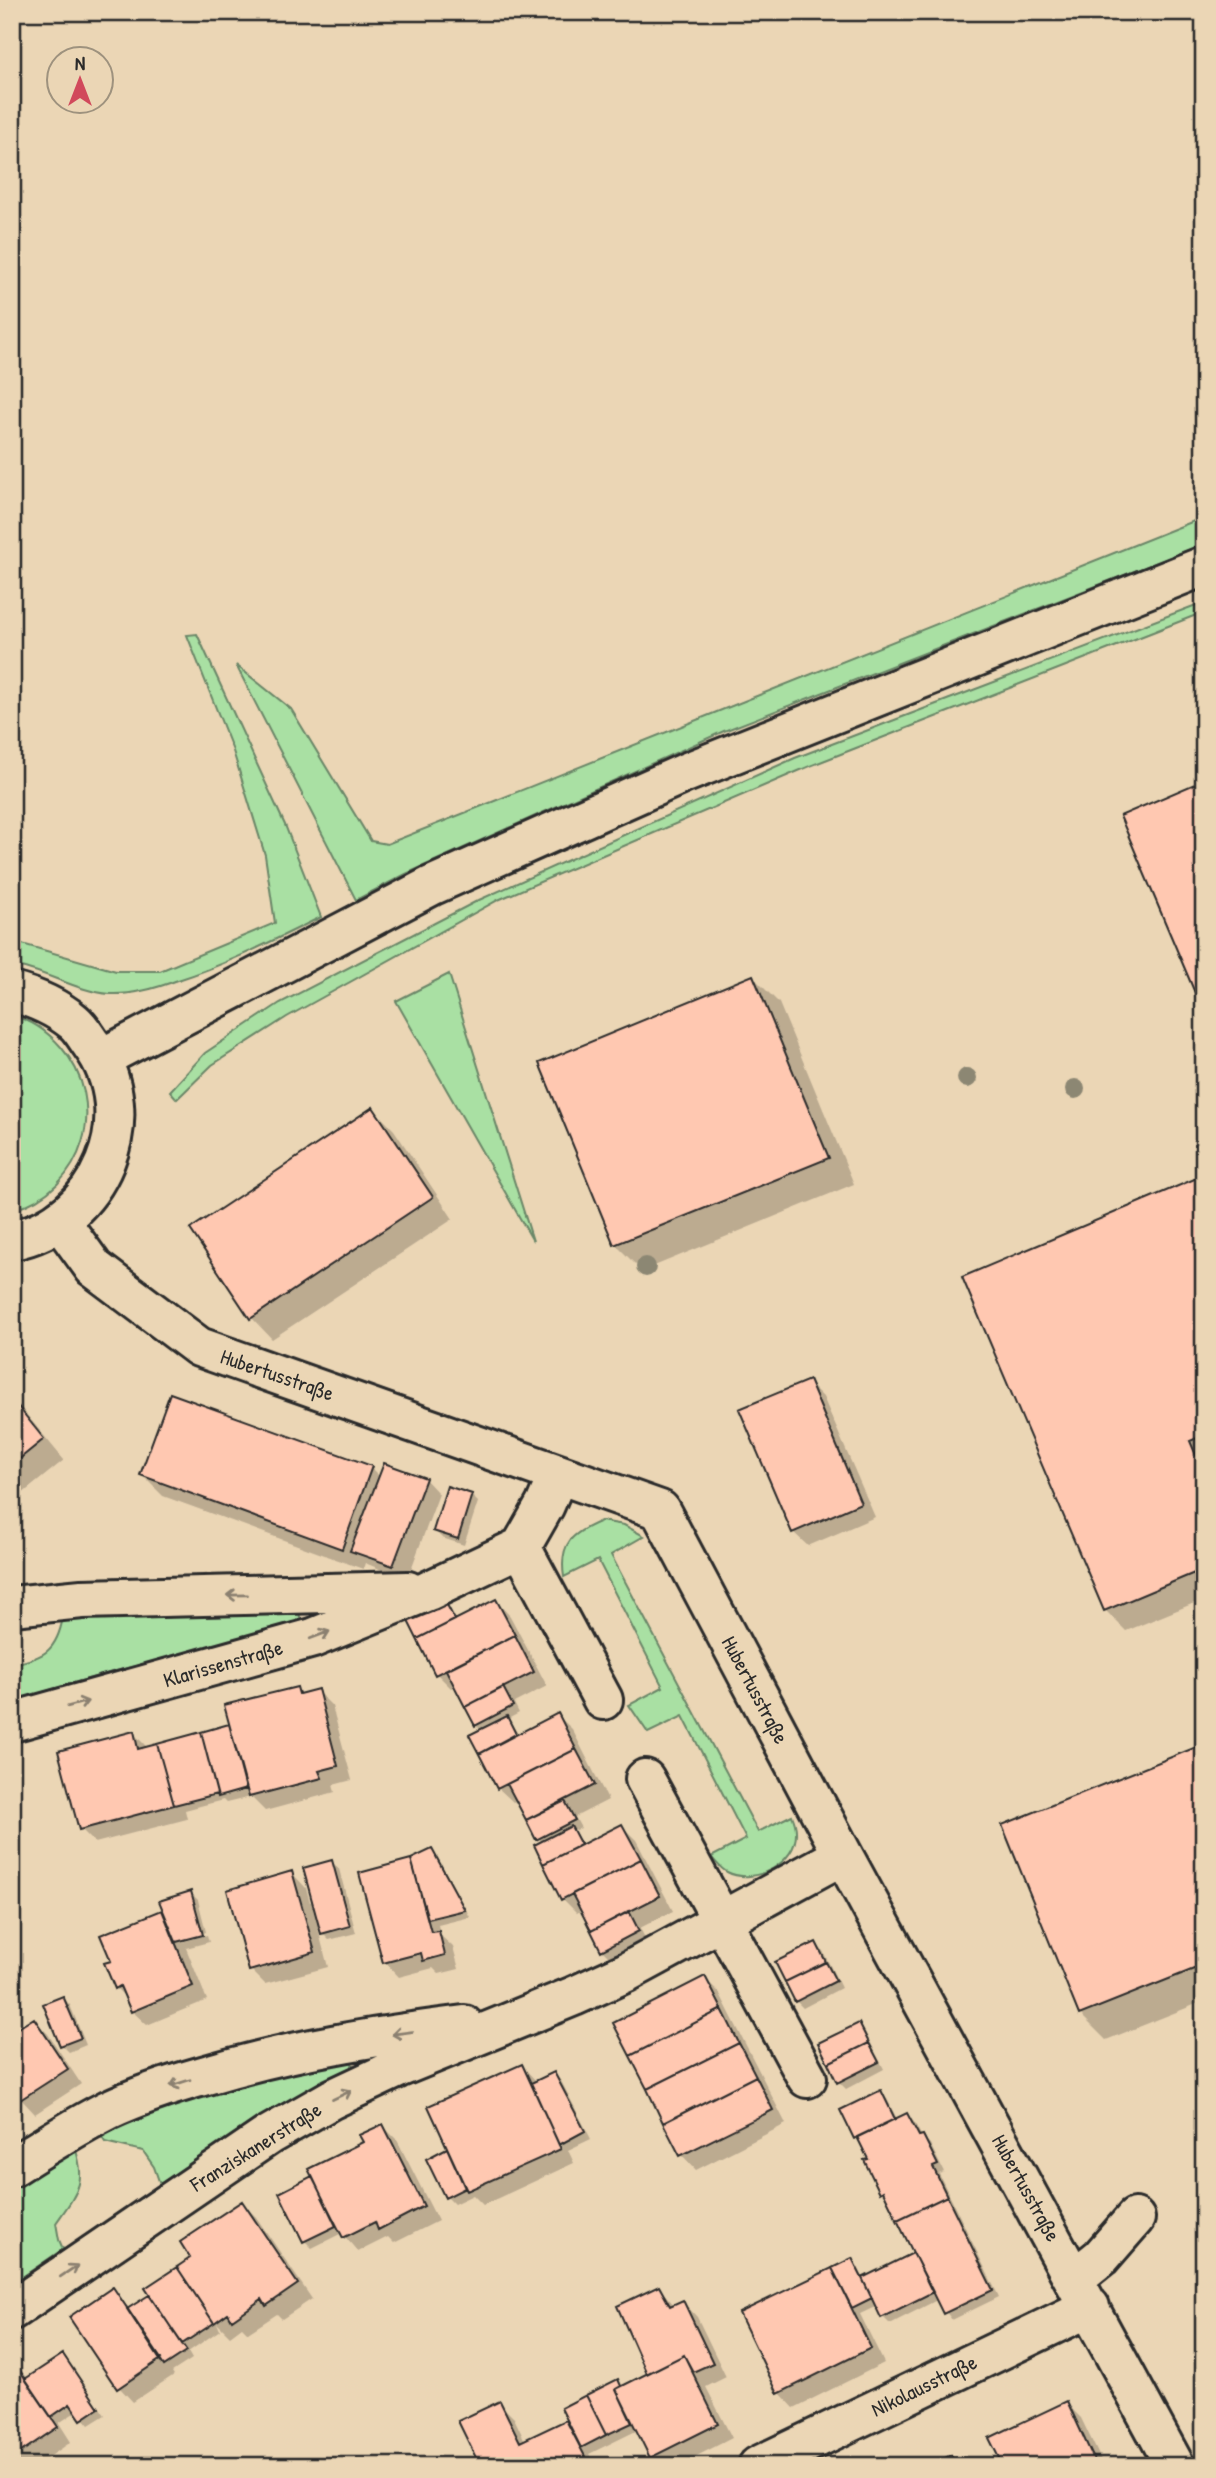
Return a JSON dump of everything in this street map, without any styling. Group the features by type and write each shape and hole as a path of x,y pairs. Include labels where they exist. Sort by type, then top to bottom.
{"street":[{"path":"102,1058 444,880 685,773 1204,566"},
{"path":"12,992 39,999 75,1023 102,1058 113,1093 114,1129 105,1165 86,1196 60,1221 28,1237 12,1240"},
{"name":"Hubertusstraße","path":"60,1221 94,1268 199,1348 660,1510 843,1855 1175,2466"},
{"path":"558,1475 521,1547 603,1700"},
{"name":"Klarissenstraße","path":"12,1722 303,1641 428,1591 521,1547"},
{"name":"Klarissenstraße","path":"12,1606 82,1599 428,1591"},
{"path":"645,1779 807,2078"},
{"name":"Franziskanerstraße","path":"12,2310 301,2116 398,2068 626,1972 843,1855"},
{"name":"Franziskanerstraße","path":"12,2167 110,2109 222,2070 284,2054 378,2036 518,2018"},
{"name":"Nikolausstraße","path":"758,2466 1082,2292 1101,2258 1135,2218"}],"green space":[{"path":"1204,517 1204,544 724,731 406,874 356,900 236,665 291,709 371,841 387,844"},
{"path":"1204,602 1204,612 810,766 498,900 287,1017 212,1065 177,1099 170,1091 205,1053 280,1003 479,900 795,758"},
{"path":"197,634 285,825 321,917 215,967 137,992 98,992 12,965 12,941 116,971 160,971 275,923 265,855 233,751 187,635"},
{"path":"449,974 533,1241 396,1001"},
{"path":"12,1016 39,1027 61,1047 76,1069 84,1093 86,1118 82,1142 73,1164 57,1184 37,1200 12,1210"},
{"path":"601,1521 624,1525 644,1536 611,1555 758,1832 792,1815 796,1829 795,1843 790,1853 772,1869 761,1874 738,1876 725,1871 711,1857 746,1839 683,1716 648,1733 629,1705 663,1687 598,1560 564,1577 564,1556 570,1541 582,1530"},
{"path":"299,1611 301,1624 112,1672 12,1701 12,1664 33,1659 47,1651 57,1638 63,1617"},
{"path":"349,2056 354,2068 280,2105 160,2184 154,2167 143,2151 105,2142 98,2131 167,2103"},
{"path":"74,2145 80,2169 78,2187 56,2223 63,2249 12,2284 12,2184"}],"building":[{"path":"1197,783 1204,800 1204,1014 1120,816"},
{"path":"753,975 829,1158 614,1245 539,1063"},
{"path":"373,1107 433,1197 250,1319 190,1229"},
{"path":"1204,1175 1204,1435 1190,1441 1204,1474 1204,1569 1104,1611 962,1277"},
{"path":"809,1380 861,1503 792,1533 739,1409"},
{"path":"170,1393 372,1466 342,1549 140,1475"},
{"path":"12,1399 44,1439 12,1465"},
{"path":"384,1463 426,1478 393,1566 350,1551"},
{"path":"447,1486 472,1494 458,1539 433,1531"},
{"path":"496,1599 515,1635 435,1675 417,1639"},
{"path":"445,1601 455,1620 417,1639 408,1621"},
{"path":"515,1635 534,1672 465,1707 446,1670"},
{"path":"297,1687 299,1694 318,1689 338,1766 319,1771 322,1778 249,1797 224,1705"},
{"path":"503,1687 513,1706 475,1726 465,1707"},
{"path":"558,1713 576,1749 497,1789 479,1754"},
{"path":"507,1716 516,1734 479,1754 469,1735"},
{"path":"229,1724 246,1789 218,1797 201,1732"},
{"path":"134,1731 138,1749 157,1744 174,1805 79,1830 58,1751"},
{"path":"201,1732 217,1794 174,1805 157,1744"},
{"path":"1204,1744 1204,1965 1079,2015 1002,1825"},
{"path":"576,1749 595,1785 526,1820 507,1784"},
{"path":"565,1801 575,1820 536,1840 526,1820"},
{"path":"622,1824 641,1859 561,1900 543,1864"},
{"path":"571,1826 581,1845 543,1864 534,1845"},
{"path":"432,1849 465,1910 428,1919 411,1859"},
{"path":"411,1859 431,1932 439,1931 445,1955 423,1961 421,1953 383,1963 359,1873"},
{"path":"641,1859 660,1896 591,1931 572,1894"},
{"path":"332,1860 350,1926 321,1934 303,1868"},
{"path":"292,1871 315,1952 249,1971 227,1890"},
{"path":"191,1891 203,1935 176,1942 159,1901"},
{"path":"162,1910 193,1986 131,2012 120,1986 115,1989 104,1963 111,1961 100,1935"},
{"path":"629,1911 639,1931 601,1951 591,1931"},
{"path":"816,1942 826,1962 785,1982 775,1962"},
{"path":"826,1962 836,1981 795,2002 785,1982"},
{"path":"705,1976 722,2009 630,2056 613,2023"},
{"path":"63,1996 81,2038 60,2046 43,2004"},
{"path":"722,2009 739,2043 647,2089 630,2056"},
{"path":"34,2018 68,2069 20,2100 12,2089 12,2032"},
{"path":"859,2023 869,2043 828,2063 818,2043"},
{"path":"739,2043 756,2076 663,2123 647,2089"},
{"path":"869,2043 879,2062 837,2083 828,2063"},
{"path":"522,2064 561,2149 467,2191 428,2106"},
{"path":"554,2072 585,2131 559,2145 531,2083"},
{"path":"756,2076 773,2110 680,2156 663,2123"},
{"path":"881,2090 895,2119 854,2139 840,2110"},
{"path":"907,2113 919,2136 923,2135 938,2165 933,2167 947,2196 897,2220 864,2160 868,2159 857,2137"},
{"path":"383,2124 424,2206 378,2230 375,2222 343,2238 308,2169 363,2142 359,2135"},
{"path":"447,2148 465,2188 445,2198 426,2159"},
{"path":"312,2176 336,2226 303,2242 279,2193"},
{"path":"947,2196 993,2290 943,2314 897,2220"},
{"path":"242,2201 298,2284 266,2306 262,2299 232,2320 228,2313 214,2323 177,2267 190,2258 180,2242"},
{"path":"913,2253 933,2292 881,2318 862,2278"},
{"path":"852,2258 872,2298 852,2308 832,2268"},
{"path":"177,2267 214,2323 182,2344 145,2288"},
{"path":"832,2268 871,2348 778,2394 739,2313"},
{"path":"659,2286 670,2306 683,2300 713,2363 693,2372 684,2355 647,2374 617,2306"},
{"path":"113,2287 161,2359 117,2389 69,2317"},
{"path":"149,2295 187,2351 164,2366 127,2309"},
{"path":"63,2354 99,2408 81,2420 70,2404 51,2417 25,2379"},
{"path":"684,2355 718,2424 650,2458 616,2389"},
{"path":"14,2362 58,2427 12,2458 12,2363"},
{"path":"618,2379 621,2386 616,2389 632,2423 606,2435 586,2395"},
{"path":"586,2395 606,2435 581,2448 561,2408"},
{"path":"500,2401 520,2442 566,2420 590,2466 479,2464 458,2421"},
{"path":"1067,2401 1097,2466 1003,2466 989,2438"},
{"path":"951,2455 956,2466 930,2466"}]}
